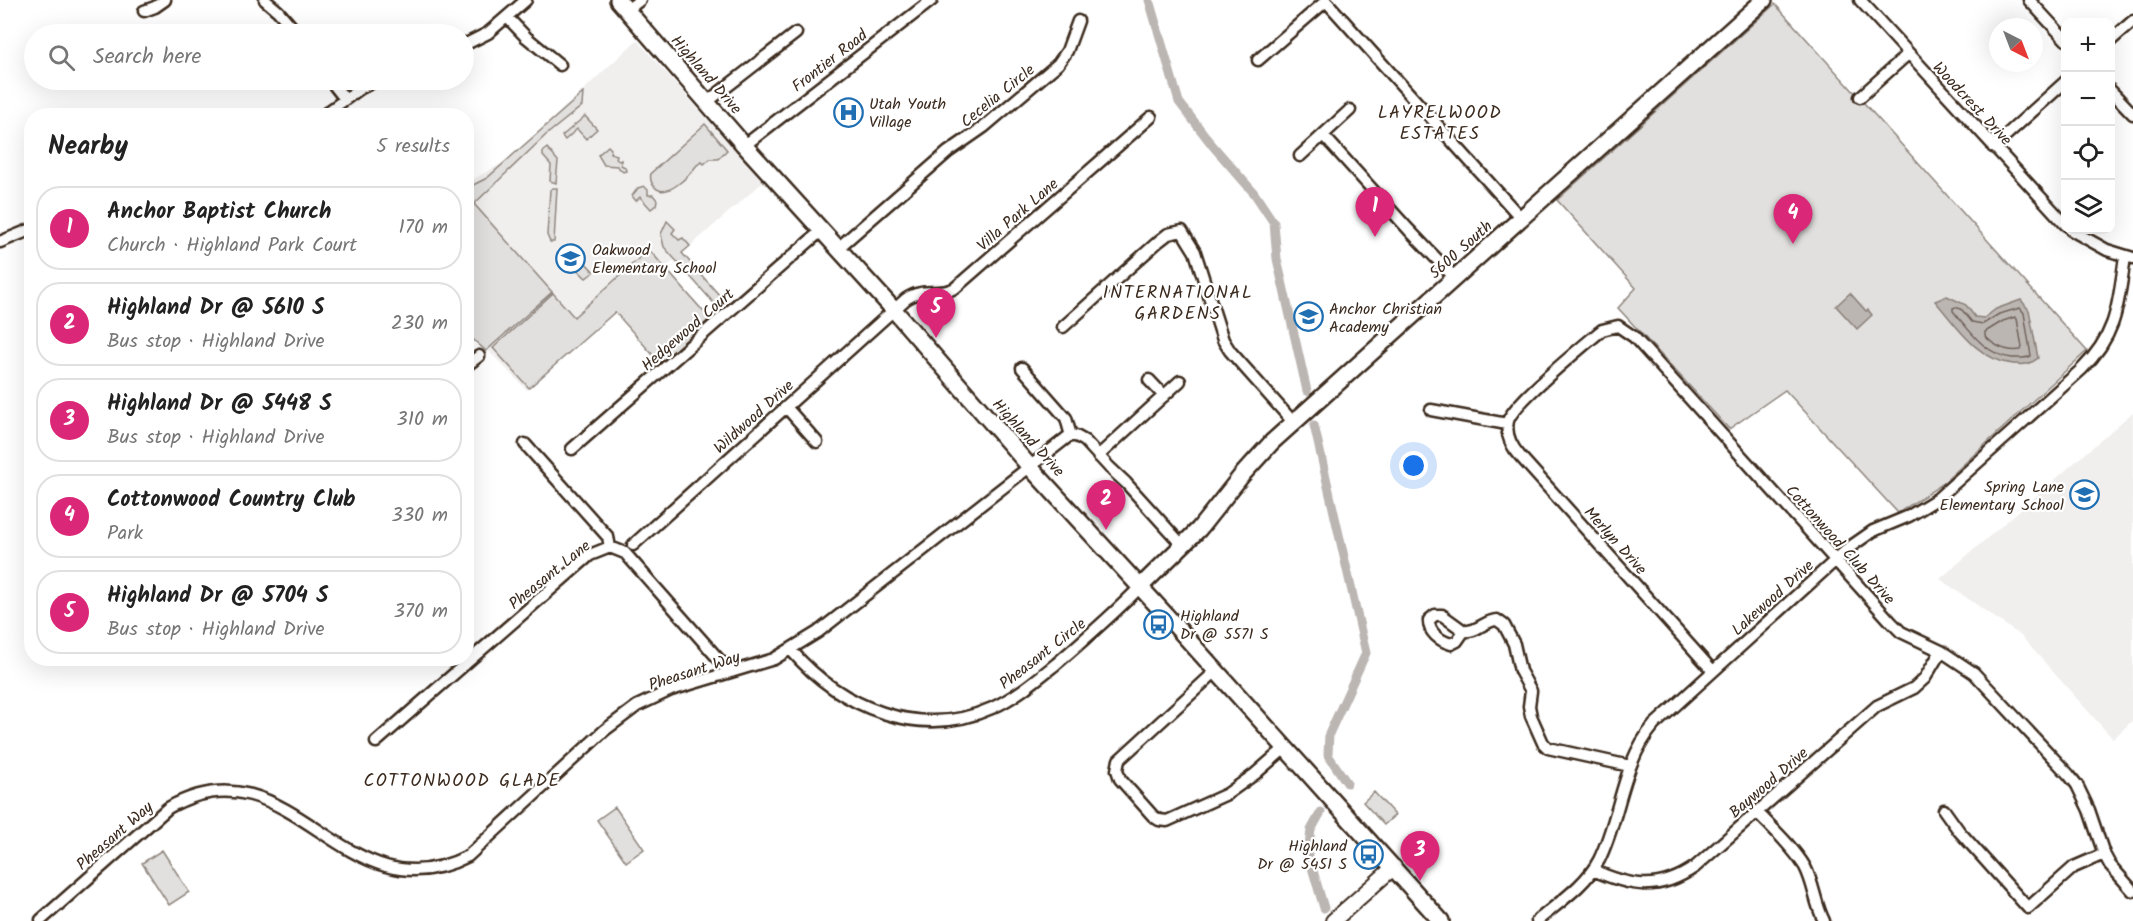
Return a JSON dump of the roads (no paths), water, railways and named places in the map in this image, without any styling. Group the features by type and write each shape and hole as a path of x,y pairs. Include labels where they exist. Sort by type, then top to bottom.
{"main road":[{"name":"5600 South","path":"1140,586 1208,519 1253,461 1764,0"},
{"name":"Highland Drive","path":"623,5 1030,467 1441,921"}],"street":[{"path":"144,11 155,8 165,0"},
{"path":"265,0 289,24"},
{"path":"474,40 483,36 526,0"},
{"path":"623,5 640,0"},
{"name":"Frontier Road","path":"745,146 932,0"},
{"name":"Woodcrest Drive","path":"1860,0 2061,220"},
{"path":"2030,0 2061,34"},
{"path":"1258,60 1325,1 1521,218"},
{"path":"507,17 526,37 560,65"},
{"name":"Cecelia Circle","path":"837,249 948,152 984,128 1058,64 1067,51 1077,21"},
{"path":"2115,37 2133,21"},
{"path":"707,102 796,33"},
{"path":"1860,98 1908,54"},
{"path":"1993,147 2061,86"},
{"path":"338,90 345,99"},
{"path":"333,108 360,90"},
{"path":"2115,95 2133,114"},
{"path":"1300,156 1350,110"},
{"name":"Villa Park Lane","path":"894,310 915,293 943,292 955,288 1150,117"},
{"path":"1323,135 1455,278"},
{"name":"Hedgewood Court","path":"572,449 821,231"},
{"path":"1063,327 1159,241 1168,234 1182,231 1195,252 1223,340 1230,351 1294,423"},
{"path":"0,242 24,232"},
{"path":"2078,234 2098,245 2129,257"},
{"name":"Lakewood Drive","path":"1538,921 1593,870 1606,841 1629,766 1637,748 1654,725 1835,560 1865,536 1909,516 1937,499 2090,361 2103,344 2116,316 2129,257"},
{"name":"Wildwood Drive","path":"633,544 894,310"},
{"name":"Cottonwood Club Drive","path":"1507,424 1516,406 1602,330 1618,326 1634,337 1901,632 1955,658 1984,682 2073,780 2089,810 2104,854 2133,891"},
{"path":"474,360 479,356"},
{"path":"1022,368 1066,418 1071,436 1083,439 1124,480 1183,546"},
{"path":"1149,380 1164,396"},
{"path":"1098,456 1180,381"},
{"path":"786,407 817,442"},
{"path":"1431,410 1507,424"},
{"name":"Merlyn Drive","path":"1507,424 1509,441 1513,448 1712,670"},
{"name":"Pheasant Way","path":"421,881 449,869 468,856 627,712 666,692 765,663 791,650 818,632 1071,436"},
{"path":"525,444 608,537 610,547"},
{"name":"Pheasant Lane","path":"474,656 590,555 610,547 625,553 730,672"},
{"name":"Pheasant Circle","path":"791,650 819,678 862,706 904,718 950,719 982,712 1020,692 1109,618 1140,586"},
{"path":"1464,631 1472,631 1494,619 1506,627 1516,648 1520,671 1529,686 1531,716 1543,743 1548,748 1629,766"},
{"name":"Baywood Drive","path":"1593,870 1610,878 1648,885 1680,877 1695,867 1877,706 1914,688 1925,678 1941,651"},
{"name":"Pheasant Lane","path":"376,742 463,666"},
{"path":"1216,671 1119,760 1118,776 1151,814 1160,820 1171,820 1219,799 1255,774 1286,748"},
{"name":"Pheasant Way","path":"41,920 163,811 191,798 230,795 256,801 278,813 331,851"},
{"path":"1944,810 1959,831 2028,908 2074,867 2104,854"},
{"path":"1757,812 1805,867 1815,902 1824,921"},
{"path":"1333,921 1394,867"}],"water":[{"path":"1850,293 1872,315 1857,329 1836,306"},
{"path":"1947,296 1966,305 1975,317 1984,318 1996,309 2021,300 2029,310 2038,358 2027,364 2013,364 2000,361 1978,349 1935,301"}],"waterway":[{"path":"1149,0 1179,102 1254,193 1274,223 1277,259 1307,391"},
{"path":"1314,425 1366,653 1329,734 1328,755 1347,783"},
{"path":"1321,812 1311,830 1308,854 1324,908"}],"place":[{"name":"Utah Youth Village","path":"848,112"},
{"name":"Anchor Baptist Church","path":"1375,237"},
{"name":"Cottonwood Country Club","path":"1793,244"},
{"name":"Oakwood Elementary School","path":"571,258"},
{"name":"Anchor Christian Academy","path":"1308,317"},
{"name":"Highland Dr @ 5704 S","path":"936,338"},
{"name":"Spring Lane Elementary School","path":"2085,495"},
{"name":"Highland Dr @ 5610 S","path":"1106,530"},
{"name":"Highland Dr @ 5571 S","path":"1159,624"},
{"name":"Highland Dr @ 5451 S","path":"1368,854"},
{"name":"Highland Dr @ 5448 S","path":"1420,881"}],"district":[{"name":"LAYRELWOOD ESTATES","path":"1440,122"},
{"name":"INTERNATIONAL GARDENS","path":"1178,302"},
{"name":"COTTONWOOD GLADE","path":"462,780"}]}
